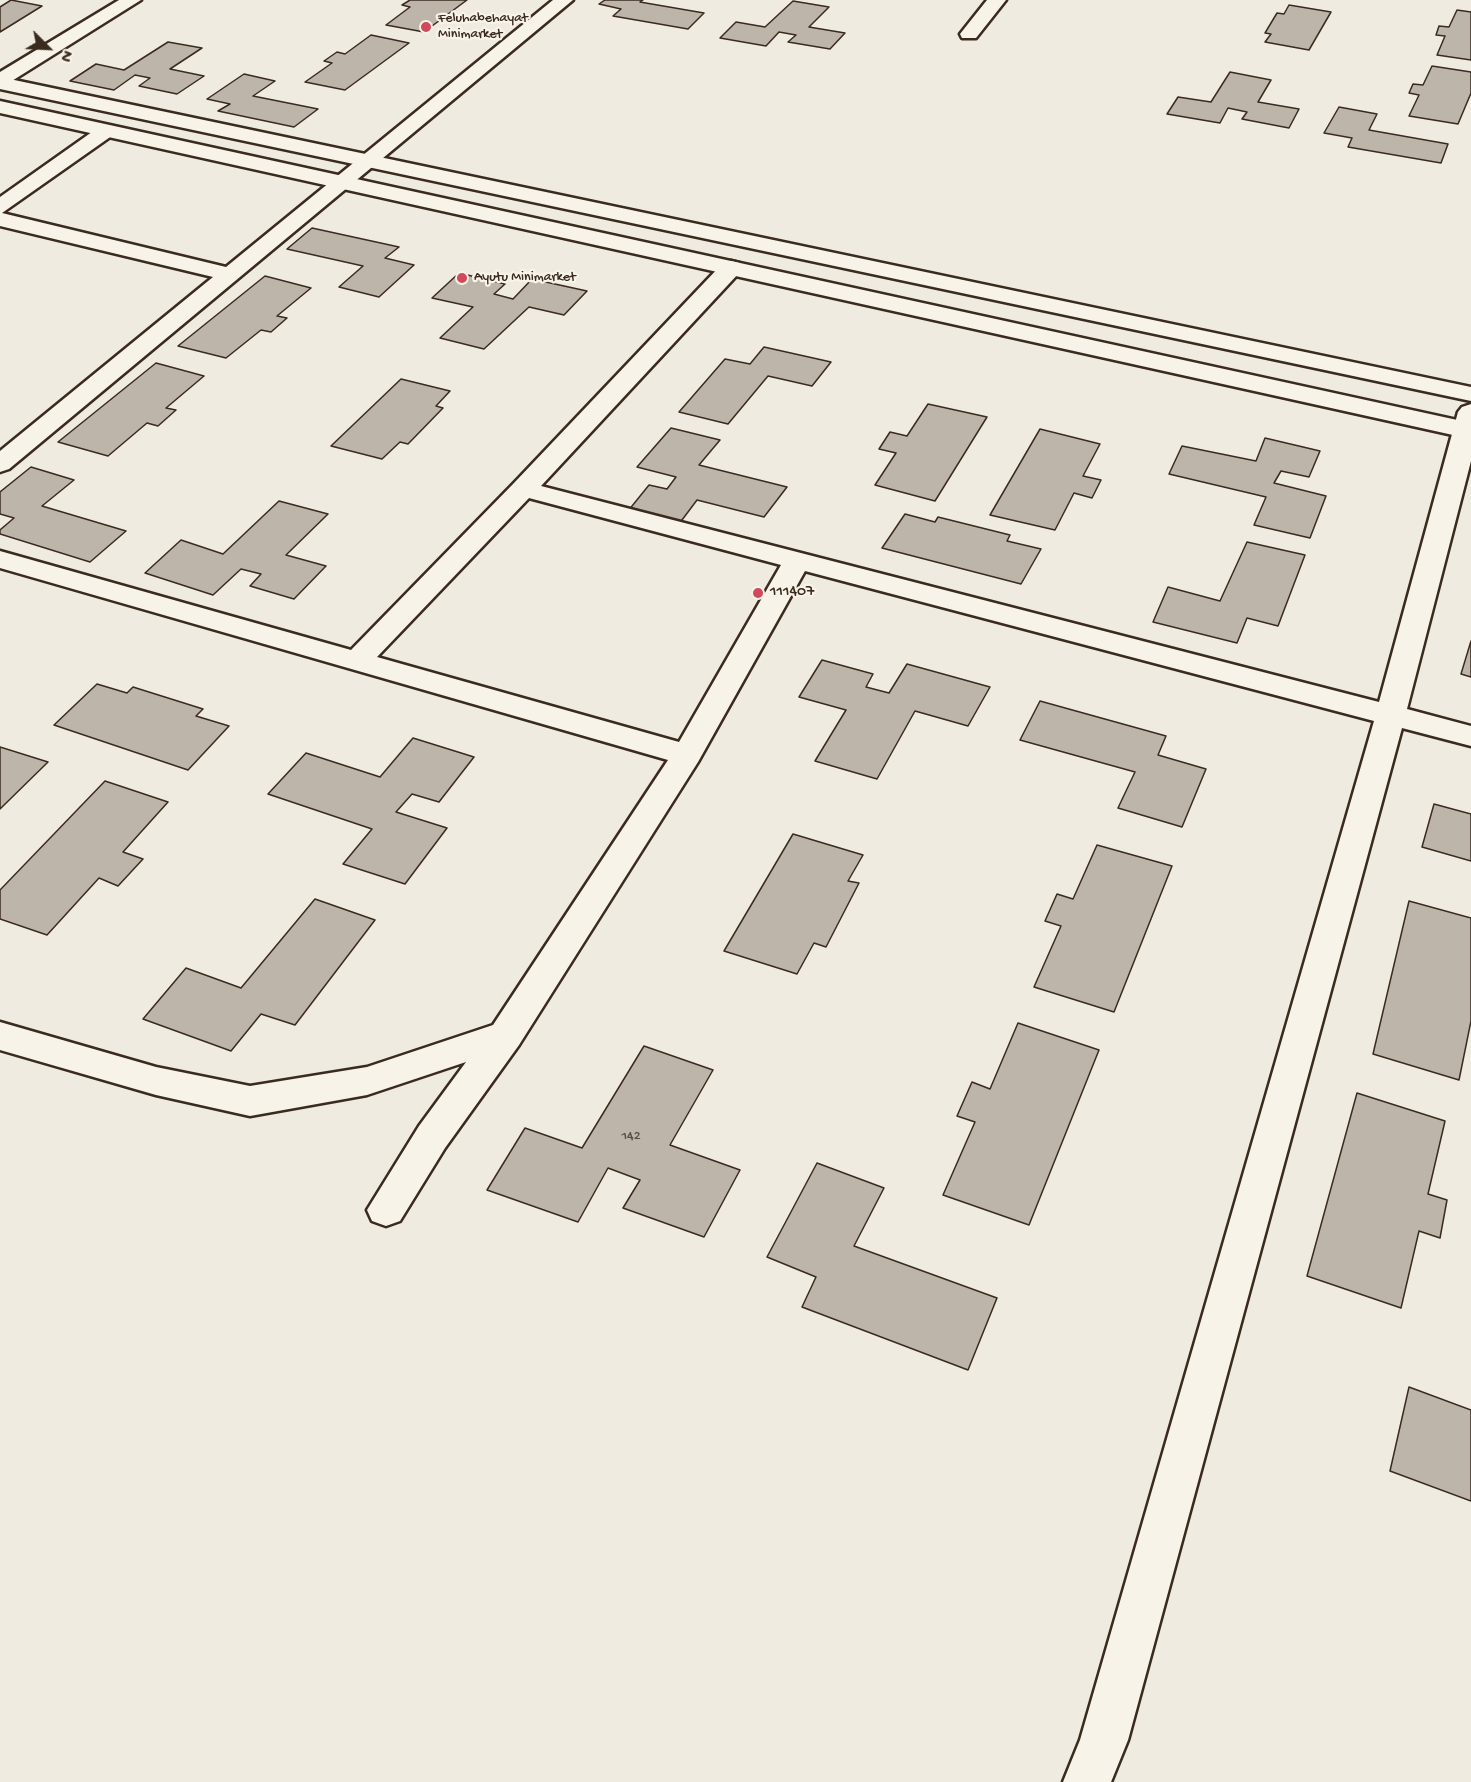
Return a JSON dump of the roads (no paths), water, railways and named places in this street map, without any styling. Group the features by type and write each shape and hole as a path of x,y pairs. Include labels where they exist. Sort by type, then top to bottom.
{"street":[{"path":"0,81 132,0"},
{"path":"0,464 564,0"},
{"path":"969,34 997,0"},
{"path":"0,81 368,162 1471,394"},
{"path":"0,107 731,268 1469,424 1391,714 1107,1729 1087,1782"},
{"path":"0,207 106,130"},
{"path":"0,219 231,274"},
{"path":"357,660 523,489 731,268"},
{"path":"523,489 796,562 1471,736"},
{"path":"0,559 687,755"},
{"path":"386,1210 432,1137 506,1035 687,755 796,562"},
{"path":"0,1036 156,1081 250,1101 367,1081 506,1035"}],"place":[{"name":"Feluhabehayat Minimarket","path":"426,27"},
{"name":"Ayutu Minimarket","path":"462,278"},
{"name":"111407","path":"758,593"}]}
